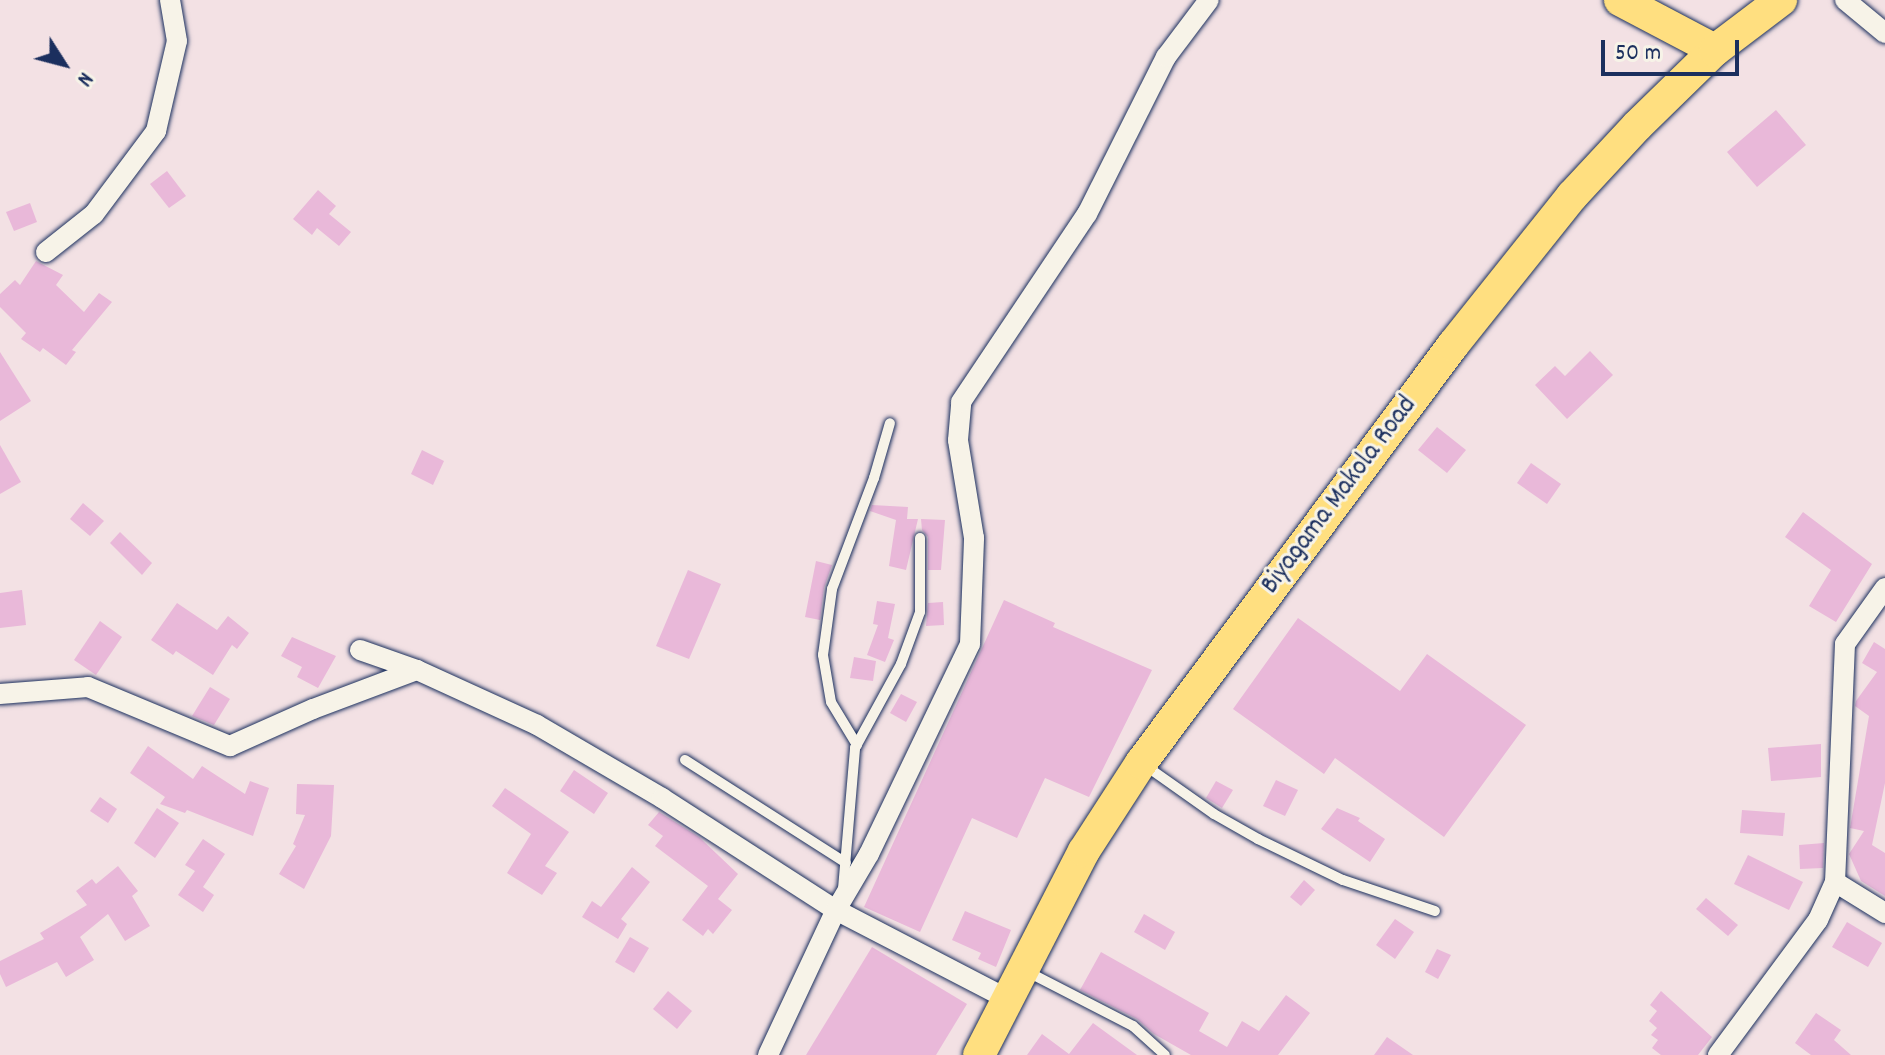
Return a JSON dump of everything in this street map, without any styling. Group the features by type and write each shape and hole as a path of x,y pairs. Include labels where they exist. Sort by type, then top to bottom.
{"main road":[{"path":"1620,0 1715,50"},
{"name":"Biyagama Makola Road","path":"979,1055 1084,851 1141,763 1520,260 1637,126 1715,50 1781,0"}],"street":[{"path":"46,252 94,214 156,131 177,41 170,0"},
{"path":"768,1055 970,644 974,538 958,440 961,402 1087,214 1166,57 1209,0"},
{"path":"1845,0 1885,33"},
{"path":"1718,1055 1818,920 1835,882 1845,644 1885,588"},
{"path":"360,650 417,670 537,725 839,907 1008,999"},
{"path":"0,694 88,687 230,746 417,670"},
{"path":"1835,882 1885,913"}],"lane":[{"path":"857,745 831,702 823,655 832,589 874,478 890,423"},
{"path":"839,907 857,745 901,664 920,612 920,538"},
{"path":"685,760 846,863"},
{"path":"1141,763 1214,814 1258,839 1343,880 1435,911"},
{"path":"1023,969 1133,1026 1165,1055"}],"building":[{"path":"1776,110 1806,145 1757,187 1727,152"},
{"path":"167,171 186,196 169,208 150,184"},
{"path":"318,190 336,206 329,214 351,232 339,246 317,228 312,235 293,219"},
{"path":"30,203 37,222 14,231 6,212"},
{"path":"36,261 63,275 56,285 84,312 99,293 112,302 72,350 76,352 66,365 43,348 40,352 21,339 26,333 0,307 0,294 15,280 20,285"},
{"path":"1590,351 1613,375 1567,419 1535,385 1555,366 1565,376"},
{"path":"0,352 31,401 0,421"},
{"path":"1437,427 1466,450 1447,473 1418,450"},
{"path":"0,445 21,482 0,494"},
{"path":"422,450 444,461 433,485 411,474"},
{"path":"1531,463 1561,484 1547,504 1517,483"},
{"path":"83,503 104,521 90,536 70,519"},
{"path":"872,505 908,507 907,519 918,519 906,570 889,566 896,520 870,511"},
{"path":"1803,512 1872,564 1836,622 1809,606 1831,570 1785,537"},
{"path":"921,519 945,520 941,570 928,570 928,537 922,530"},
{"path":"120,532 152,563 142,575 110,543"},
{"path":"816,561 832,565 824,588 820,620 805,617"},
{"path":"688,570 721,584 689,659 656,646"},
{"path":"22,590 26,625 0,628 0,593"},
{"path":"1004,600 1055,623 1053,627 1152,670 1089,797 1045,778 1017,838 972,818 920,932 864,907"},
{"path":"877,601 895,604 888,638 894,640 885,662 867,655 878,625 873,624"},
{"path":"943,602 944,625 926,626 928,603"},
{"path":"177,603 217,630 228,616 249,633 237,649 232,645 213,675 176,651 173,655 151,640"},
{"path":"1298,618 1400,691 1427,654 1526,725 1444,837 1335,758 1324,774 1233,709"},
{"path":"100,621 122,637 96,675 74,660"},
{"path":"292,637 336,656 318,688 297,677 302,667 281,656"},
{"path":"1874,642 1885,649 1885,783 1872,845 1885,853 1885,896 1861,881 1849,854 1864,831 1850,828 1869,716 1855,706 1877,672 1862,663"},
{"path":"854,657 876,661 873,681 850,678"},
{"path":"210,687 230,699 214,725 192,716"},
{"path":"901,694 917,702 906,722 890,713"},
{"path":"1821,744 1821,777 1771,781 1768,748"},
{"path":"148,746 193,779 202,766 245,794 250,781 269,788 253,836 187,810 185,813 160,804 165,797 130,773"},
{"path":"574,770 608,793 594,814 560,791"},
{"path":"1276,780 1298,790 1285,816 1263,806"},
{"path":"1216,781 1233,790 1222,808 1206,798"},
{"path":"297,784 334,785 331,836 304,889 279,874 296,846 293,844 305,815 296,814"},
{"path":"505,788 569,832 545,866 557,873 542,895 507,873 531,834 492,806"},
{"path":"100,797 117,809 108,823 90,811"},
{"path":"157,808 179,823 155,858 134,843"},
{"path":"1337,808 1360,818 1358,821 1385,839 1370,862 1321,829"},
{"path":"1742,810 1785,813 1783,836 1740,833"},
{"path":"659,812 699,837 738,874 718,899 732,910 713,934 708,929 703,936 682,920 708,886 655,846 663,836 648,825"},
{"path":"203,839 225,854 203,887 214,895 203,912 178,895 195,871 185,865"},
{"path":"1824,843 1823,868 1800,869 1799,845"},
{"path":"1748,855 1803,882 1789,910 1734,884"},
{"path":"118,866 138,891 132,896 150,926 125,941 108,914 80,937 94,960 66,977 57,962 6,987 0,974 0,961 44,939 40,933 87,905 76,891 92,879 96,884"},
{"path":"632,867 650,882 621,919 627,924 618,939 582,917 592,901 601,907"},
{"path":"1304,880 1315,890 1301,906 1290,897"},
{"path":"1706,898 1738,925 1728,936 1696,909"},
{"path":"965,911 1011,930 996,967 978,959 981,953 952,940"},
{"path":"1144,914 1175,932 1165,950 1134,932"},
{"path":"1395,919 1414,932 1395,959 1376,945"},
{"path":"1847,922 1882,943 1868,967 1832,947"},
{"path":"630,937 649,948 634,973 615,962"},
{"path":"872,947 967,1004 936,1055 806,1055"},
{"path":"1437,949 1451,955 1438,979 1425,972"},
{"path":"1101,952 1209,1013 1199,1031 1227,1047 1242,1021 1259,1031 1286,995 1310,1013 1278,1055 1191,1055 1154,1034 1137,1019 1080,990"},
{"path":"668,991 692,1011 677,1029 653,1009"},
{"path":"1661,991 1712,1037 1698,1055 1661,1055 1652,1048 1658,1040 1651,1035 1657,1028 1649,1021 1657,1011 1650,1005"},
{"path":"1816,1013 1841,1030 1834,1040 1851,1055 1811,1055 1795,1043"},
{"path":"1093,1023 1137,1055 1027,1055 1042,1034 1069,1054"},
{"path":"1387,1037 1413,1055 1374,1055"}]}
